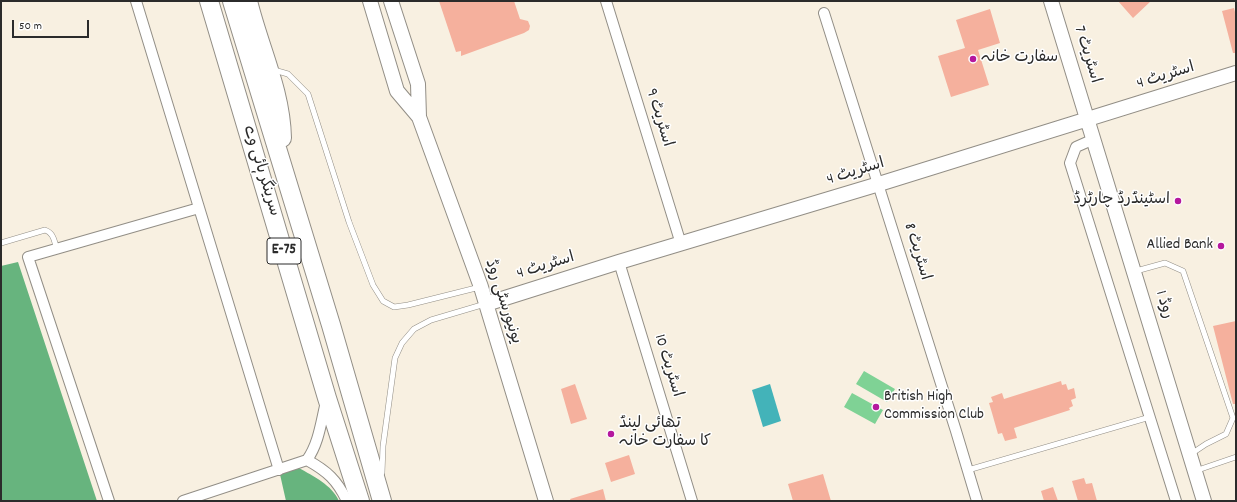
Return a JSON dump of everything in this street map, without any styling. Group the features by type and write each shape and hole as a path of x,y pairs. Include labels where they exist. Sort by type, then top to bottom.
{"highway":[{"name":"سرینگر ہائی وے","path":"209,1 327,398 360,501"},
{"name":"سرینگر ہائی وے","path":"232,1 333,333 382,501"},
{"path":"248,1 277,98 282,127 282,164"}],"street":[{"path":"136,1 279,470"},
{"name":"یونیورسٹی روڈ","path":"370,1 397,91 420,116"},
{"name":"یونیورسٹی روڈ","path":"391,1 418,84 420,116 481,287 546,501"},
{"name":"اسٹریٹ 9","path":"606,1 681,244"},
{"name":"اسٹریٹ 7","path":"1051,1 1088,120"},
{"name":"اسٹریٹ 8","path":"824,13 879,184 977,501"},
{"name":"اسٹریٹ 4","path":"486,304 619,262 1088,120 1236,73"},
{"name":"روڈ 1","path":"1088,120 1204,501"},
{"path":"1094,139 1076,147 1070,163 1176,501"},
{"path":"109,501 28,257 199,208"},
{"name":"اسٹریٹ 10","path":"619,262 692,501"},
{"path":"183,501 307,460 313,452 316,444 327,398"},
{"path":"307,460 326,471 334,480 347,501"}],"lane":[{"path":"268,68 288,74 308,94 349,222 372,285 383,301 394,306 408,305 481,287"},
{"path":"1,243 45,230 50,231 57,249"},
{"path":"1135,271 1165,263 1183,271 1233,418 1226,434 1206,444 1190,455"},
{"path":"382,501 381,457 395,358 402,343 414,330 431,320 486,304"},
{"path":"968,470 1150,417"},
{"path":"1195,471 1236,457"}],"green space":[{"path":"18,262 97,501 1,501 1,266"},
{"path":"864,371 895,389 887,402 856,384"},
{"path":"852,393 883,410 875,424 844,407"},
{"path":"299,468 332,490 339,501 286,501 279,470"}],"water":[{"path":"770,384 781,421 763,427 752,390"}],"building":[{"path":"439,1 514,1 520,19 528,21 530,26 529,30 461,56 461,51 456,52"},
{"path":"1118,1 1151,1 1133,18"},
{"path":"1234,8 1236,16 1236,53 1233,53 1222,11"},
{"path":"990,9 1000,43 978,50 989,85 951,97 938,56 965,48 956,20"},
{"path":"1236,321 1236,404 1233,404 1213,326"},
{"path":"1061,381 1062,385 1066,384 1068,390 1074,388 1076,398 1071,400 1073,406 1069,408 1070,410 1014,428 1017,438 1005,441 1002,433 998,434 989,403 993,402 991,397 1002,393 1004,399"},
{"path":"575,384 587,419 571,424 561,389"},
{"path":"629,455 635,474 611,482 605,463"},
{"path":"823,474 831,501 793,501 788,484"},
{"path":"1084,478 1086,484 1092,483 1097,501 1078,501 1072,481"},
{"path":"1053,487 1058,501 1044,501 1041,491"},
{"path":"603,489 606,501 571,501 570,499"}],"place":[{"name":"سفارت خانہ","path":"973,59"},
{"name":"اسٹینڈرڈ چارٹرڈ","path":"1178,201"},
{"name":"Allied Bank","path":"1221,246"},
{"name":"British High Commission Club","path":"876,407"},
{"name":"تھائی لینڈ کا سفارت خانہ","path":"611,434"}]}
